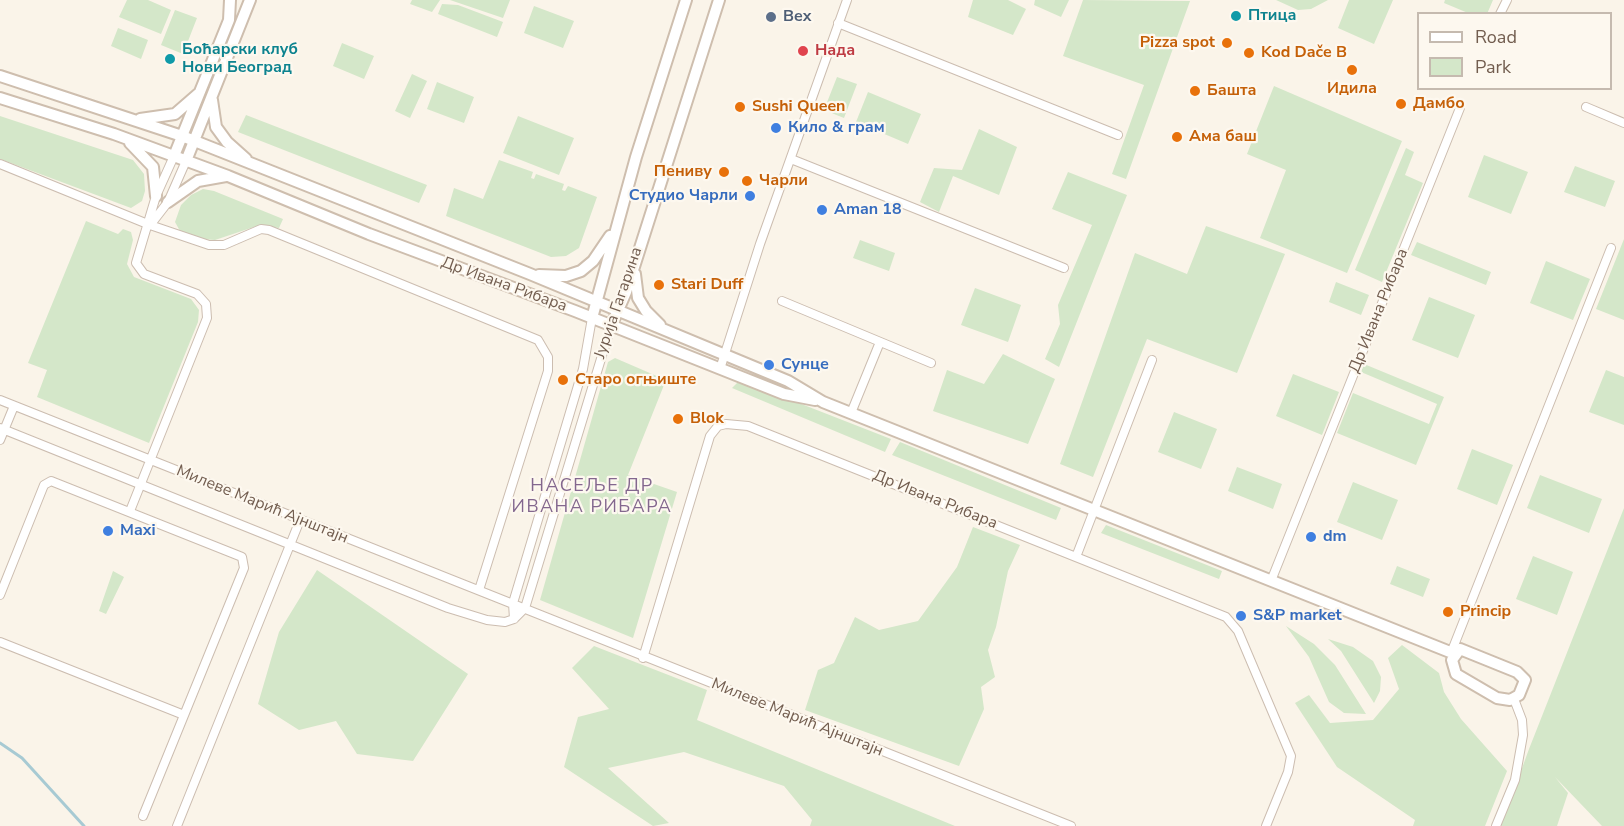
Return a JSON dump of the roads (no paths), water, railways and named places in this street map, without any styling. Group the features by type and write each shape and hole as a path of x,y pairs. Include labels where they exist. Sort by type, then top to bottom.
{"main road":[{"path":"186,160 250,0"},
{"name":"Јурија Гагарина","path":"592,318 615,228 686,0"},
{"name":"Јурија Гагарина","path":"611,326 635,262 719,0"},
{"path":"174,156 202,90 230,5"},
{"name":"Др Ивана Рибара","path":"0,76 182,136 530,274 788,381 823,402 1453,653 1460,649 1466,650 1517,672 1525,680 1525,685 1514,699"},
{"path":"124,117 142,119 175,114 202,90"},
{"path":"212,97 216,127 227,142 253,165"},
{"name":"Др Ивана Рибара","path":"0,98 114,134 186,160 369,234 592,318 784,394 823,402"},
{"path":"114,134 141,152 152,165 156,179 156,196"},
{"path":"168,202 191,184 228,176"},
{"path":"530,274 566,276 581,271 593,261 615,228"},
{"path":"635,262 638,298 652,317 673,334"},
{"path":"1453,653 1451,664 1456,674 1497,698 1514,699"}],"street":[{"path":"720,369 760,244 847,0"},
{"path":"838,23 1118,135"},
{"path":"1586,106 1624,123"},
{"name":"Др Ивана Рибара","path":"1271,581 1460,108"},
{"path":"130,511 205,324 207,310 203,298 197,294 139,269 137,256 150,225 156,196 174,156"},
{"path":"791,159 1064,268"},
{"path":"150,225 168,202 186,160"},
{"name":"Др Ивана Рибара","path":"0,164 150,225 214,246 229,244 261,229 269,230 538,340 548,357 548,371 479,590"},
{"path":"1453,653 1611,248"},
{"path":"782,301 931,363"},
{"name":"Јурија Гагарина","path":"513,603 583,369 592,318"},
{"name":"Јурија Гагарина","path":"525,608 611,326"},
{"path":"851,413 880,342"},
{"path":"1076,557 1152,360"},
{"name":"Милеве Марић Ајнштајн","path":"0,400 1071,826"},
{"path":"0,440 2,429 14,405"},
{"name":"Др Ивана Рибара","path":"643,657 710,436 718,426 726,424 748,426 1226,617 1233,624 1259,678 1291,756 1288,772 1266,826"},
{"name":"Милеве Марић Ајнштајн","path":"2,429 463,613 498,622 514,619"},
{"path":"0,595 41,491 47,482 56,482 239,554 244,560 244,568 143,816"},
{"path":"177,826 300,520"},
{"path":"513,603 514,619"},
{"path":"514,619 525,608"},
{"path":"0,642 184,715"},
{"path":"1496,826 1515,780 1523,735 1522,720 1514,699"}],"waterway":[{"path":"0,743 22,758 84,826"}],"place":[{"name":"Птица","path":"1236,16"},
{"name":"Bex","path":"771,17"},
{"name":"Pizza spot","path":"1227,43"},
{"name":"Нада","path":"803,51"},
{"name":"Kod Dače B","path":"1249,53"},
{"name":"Боћарски клуб Нови Београд","path":"170,59"},
{"name":"Идила","path":"1352,70"},
{"name":"Башта","path":"1195,91"},
{"name":"Дамбо","path":"1401,104"},
{"name":"Sushi Queen","path":"740,107"},
{"name":"Кило & грам","path":"776,128"},
{"name":"Ама баш","path":"1177,137"},
{"name":"Пениву","path":"724,172"},
{"name":"Чарли","path":"747,181"},
{"name":"Студио Чарли","path":"750,196"},
{"name":"Aman 18","path":"822,210"},
{"name":"Stari Duff","path":"659,285"},
{"name":"Сунце","path":"769,365"},
{"name":"Старо огњиште","path":"563,380"},
{"name":"Blok","path":"678,419"},
{"name":"Maxi","path":"108,531"},
{"name":"dm","path":"1311,537"},
{"name":"Princip","path":"1448,612"},
{"name":"S&P market","path":"1241,616"}],"district":[{"name":"НАСЕЉЕ ДР ИВАНА РИБАРА","path":"592,497"}]}
